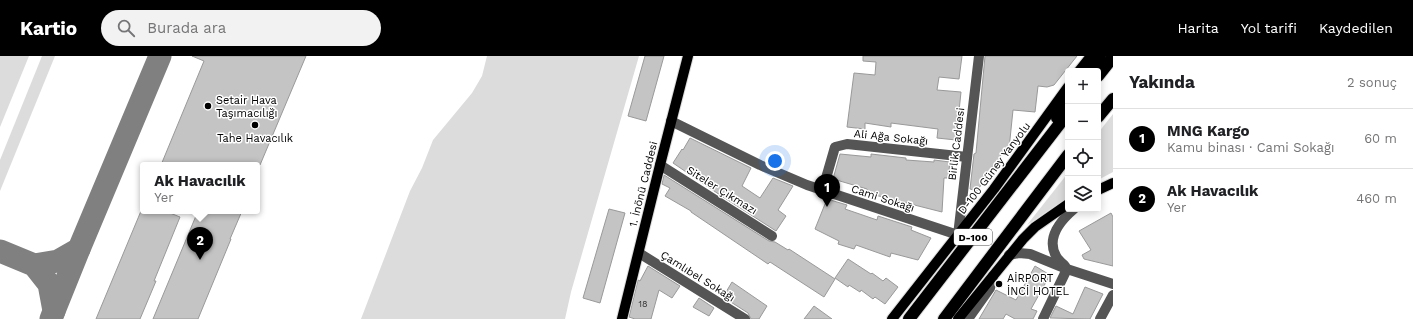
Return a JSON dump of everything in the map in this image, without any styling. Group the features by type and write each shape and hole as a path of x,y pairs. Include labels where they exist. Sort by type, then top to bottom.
{"highway":[{"path":"1091,68 1100,56"},
{"path":"1101,72 1113,57"},
{"path":"1101,113 1113,99"},
{"path":"1036,155 1048,132 1066,104"},
{"name":"D-100","path":"909,319 1065,117"},
{"name":"D-100","path":"944,319 1065,159"}],"main road":[{"name":"1. İnönü Caddesi","path":"622,319 688,56"},
{"path":"1082,68 1091,56"},
{"name":"D-100 Güney Yanyolu","path":"892,319 994,189 1065,91"},
{"path":"1101,189 1113,183"},
{"path":"958,319 1009,255 1035,227 1065,206"}],"street":[{"name":"Birlik Caddesi","path":"958,235 979,56"},
{"name":"Cami Sokağı","path":"671,121 760,165 822,192 958,235"},
{"name":"Ali Ağa Sokağı","path":"822,192 835,147 847,144 966,157"},
{"name":"Siteler Çıkmazı","path":"660,165 772,236"},
{"path":"1067,269 1056,256 1054,239 1055,232 1062,220 1071,212"},
{"name":"Çamlıbel Sokağı","path":"639,253 745,319"},
{"path":"1009,255 1019,253 1030,254 1067,269 1113,284"},
{"path":"1042,319 1067,269"},
{"path":"968,319 990,288 992,276"},
{"path":"1100,319 1113,295"}],"shaded area":[{"path":"0,56 29,56 0,127"},
{"path":"42,56 55,56 0,191 0,160"},
{"path":"487,56 639,56 571,292 565,319 361,319 410,191 422,168 433,140 472,93 482,76"},
{"path":"1113,114 1113,172 1101,178 1101,140 1101,129"},
{"path":"1065,177 1065,199 1027,225"}],"building":[{"path":"192,56 306,56 260,165 260,162 162,162 204,61"},
{"path":"645,56 664,56 646,121 628,116"},
{"path":"863,56 962,56 959,79 939,77 937,90 961,92 956,140 937,138 938,129 891,123 891,127 865,123 865,129 847,127 854,73 875,75 876,62 863,61"},
{"path":"985,56 1077,56 1067,68 1065,68 1065,71 1054,85 1047,87 1038,86 1035,112 1013,110 1009,149 1005,149 977,191 970,189 974,154 976,153"},
{"path":"690,138 751,168 742,186 760,198 773,178 793,186 778,210 786,216 776,231 673,163"},
{"path":"840,154 871,157 871,154 906,158 906,160 934,162 934,160 950,162 948,178 944,178 942,212 867,193 867,189 833,179"},
{"path":"664,175 769,241 775,242 788,250 789,249 835,279 824,297 770,262 768,264 691,211 665,196 670,188 662,184"},
{"path":"827,199 847,205 845,209 877,220 878,216 912,227 911,230 931,238 918,260 891,253 890,257 856,245 854,249 838,244 839,241 815,229"},
{"path":"609,209 625,213 600,303 583,298"},
{"path":"140,213 172,214 180,217 140,319 96,319"},
{"path":"1111,213 1113,217 1113,266 1084,259 1082,255 1091,250 1079,231"},
{"path":"197,214 241,214 198,319 153,319"},
{"path":"848,259 883,281 886,278 898,287 885,304 875,297 873,299 861,290 860,292 849,285 848,287 835,278"},
{"path":"648,266 680,286 672,298 659,290 651,319 635,319 629,317 638,280 640,281"},
{"path":"1035,266 1050,275 1031,309 1037,311 1033,319 1015,319 1006,314 1003,319 979,319 996,290 1016,300"},
{"path":"732,282 767,306 759,319 751,319 748,313 723,297"},
{"path":"1085,287 1103,294 1090,319 1050,318 1056,306 1073,314"},
{"path":"699,298 714,308 709,316 693,307"},
{"path":"814,306 832,319 804,319"}],"taxiway":[{"path":"34,265 58,261 79,249 160,56"},
{"path":"54,311 79,249"},
{"path":"0,251 34,265 49,284 54,311 51,319"}],"place":[{"name":"Setair Hava Taşımacılığı","path":"208,106"},
{"name":"Tahe Havacılık","path":"255,125"},
{"name":"MNG Kargo","path":"827,207"},
{"name":"Ak Havacılık","path":"200,260"},
{"name":"AİRPORT İNCİ HOTEL","path":"999,284"}]}
